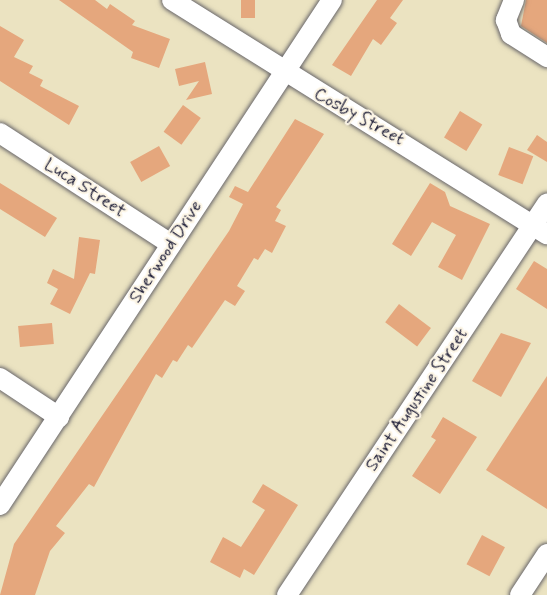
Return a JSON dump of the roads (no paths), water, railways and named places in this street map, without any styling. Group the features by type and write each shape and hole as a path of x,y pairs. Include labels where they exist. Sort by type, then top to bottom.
{"street":[{"name":"Cosby Street","path":"172,0 284,74 407,142 540,229"},
{"name":"Sherwood Drive","path":"0,505 332,0"},
{"path":"514,0 506,21 511,34 547,57"},
{"name":"Luca Street","path":"0,133 171,244"},
{"name":"Saint Augustine Street","path":"287,595 540,229 547,204"},
{"path":"0,378 59,417"},
{"path":"520,595 547,554"}]}
